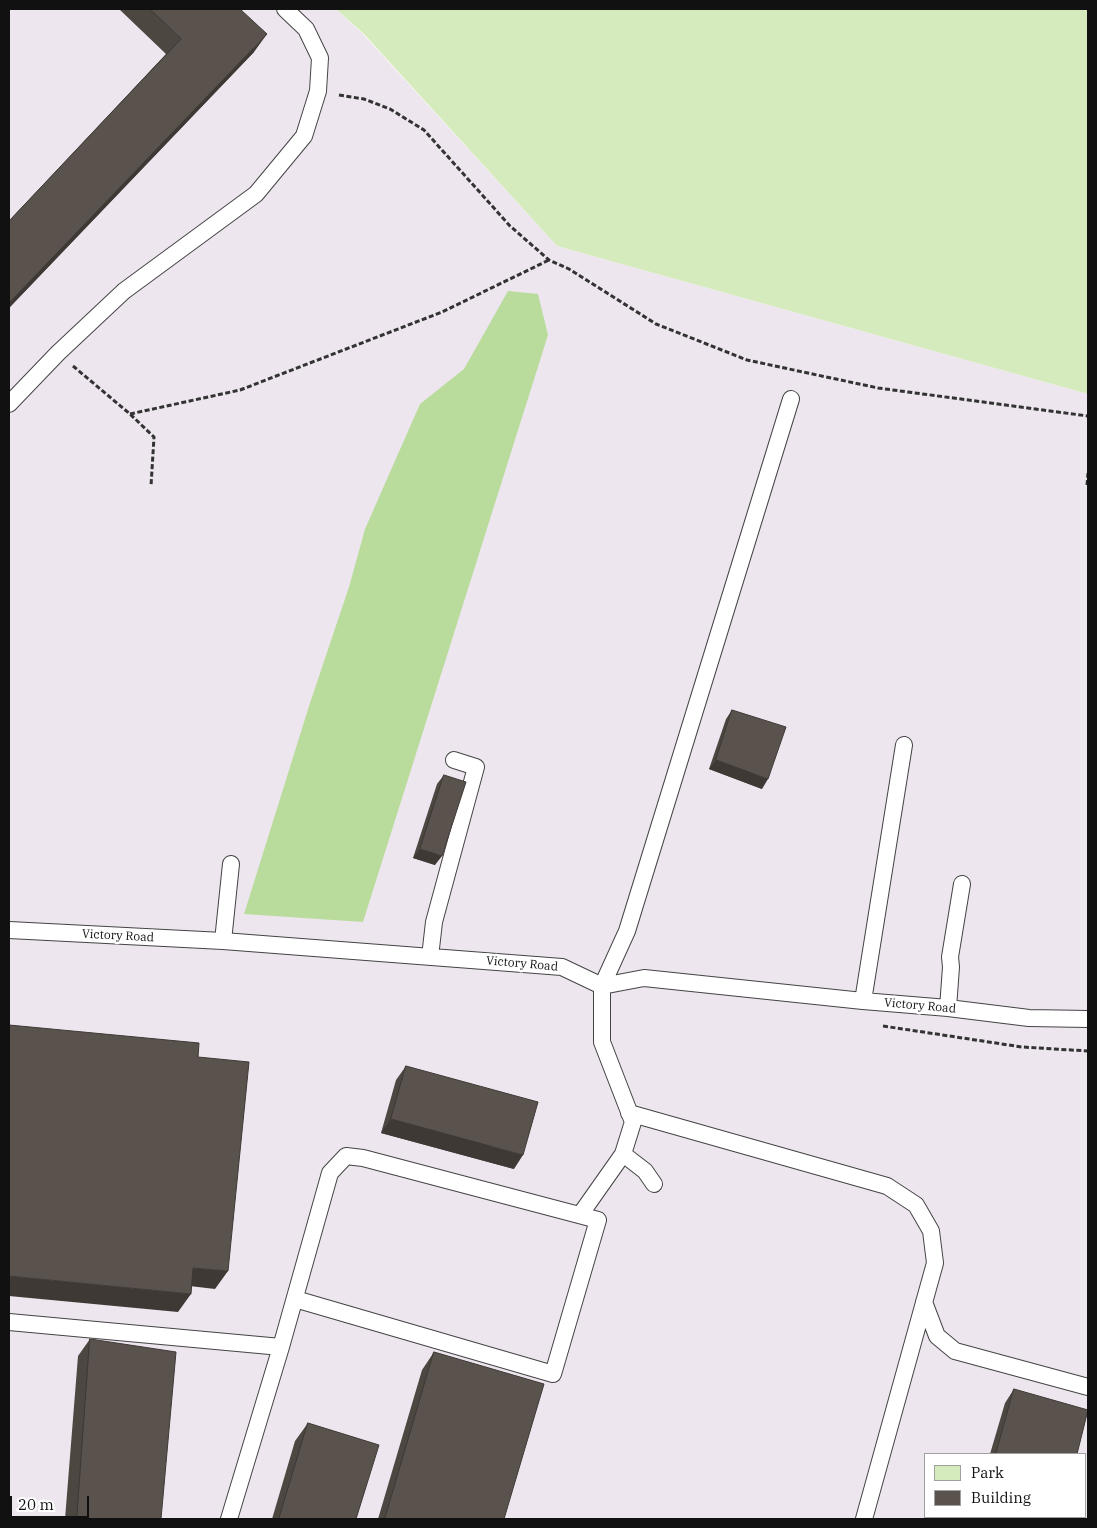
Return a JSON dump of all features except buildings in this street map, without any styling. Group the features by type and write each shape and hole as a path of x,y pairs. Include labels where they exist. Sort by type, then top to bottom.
{"lane":[{"path":"9,404 58,353 124,291 256,194 304,136 318,91 320,58 306,29 285,9"},
{"path":"580,1215 622,1154 633,1122 602,1042 602,986 627,931 791,399"},
{"path":"863,1001 904,746"},
{"path":"430,957 434,922 476,767 454,760"},
{"path":"223,941 231,864"},
{"path":"948,1008 950,957 962,884"},
{"name":"Victory Road","path":"9,930 223,941 562,967 602,986 644,978 948,1008 1029,1018 1088,1019"},
{"path":"629,1113 887,1186 916,1205 930,1231 935,1263 864,1519"},
{"path":"622,1154 644,1172 654,1184"},
{"path":"229,1519 281,1348 330,1173 346,1156 363,1158 598,1220 553,1374 295,1299"},
{"path":"924,1302 937,1336 955,1351 1088,1387"},
{"path":"9,1322 281,1348"}],"path":[{"path":"318,91 364,99 390,109 424,130 510,226 549,260 569,269 656,324 747,360 878,388 1088,416"},
{"path":"130,414 240,390 442,312 549,260"},
{"path":"58,353 154,436 151,486"},
{"path":"1087,485 1088,473"},
{"path":"1022,1047 1088,1051"}],"shaded area":[{"path":"9,9 336,9 363,34 557,246 1088,394 1088,1519 9,1519"}],"green space":[{"path":"336,9 1088,9 1088,394 557,246 364,34"},
{"path":"508,291 538,294 548,335 363,922 244,914 310,703 349,587 365,529 420,404 464,369"}]}
